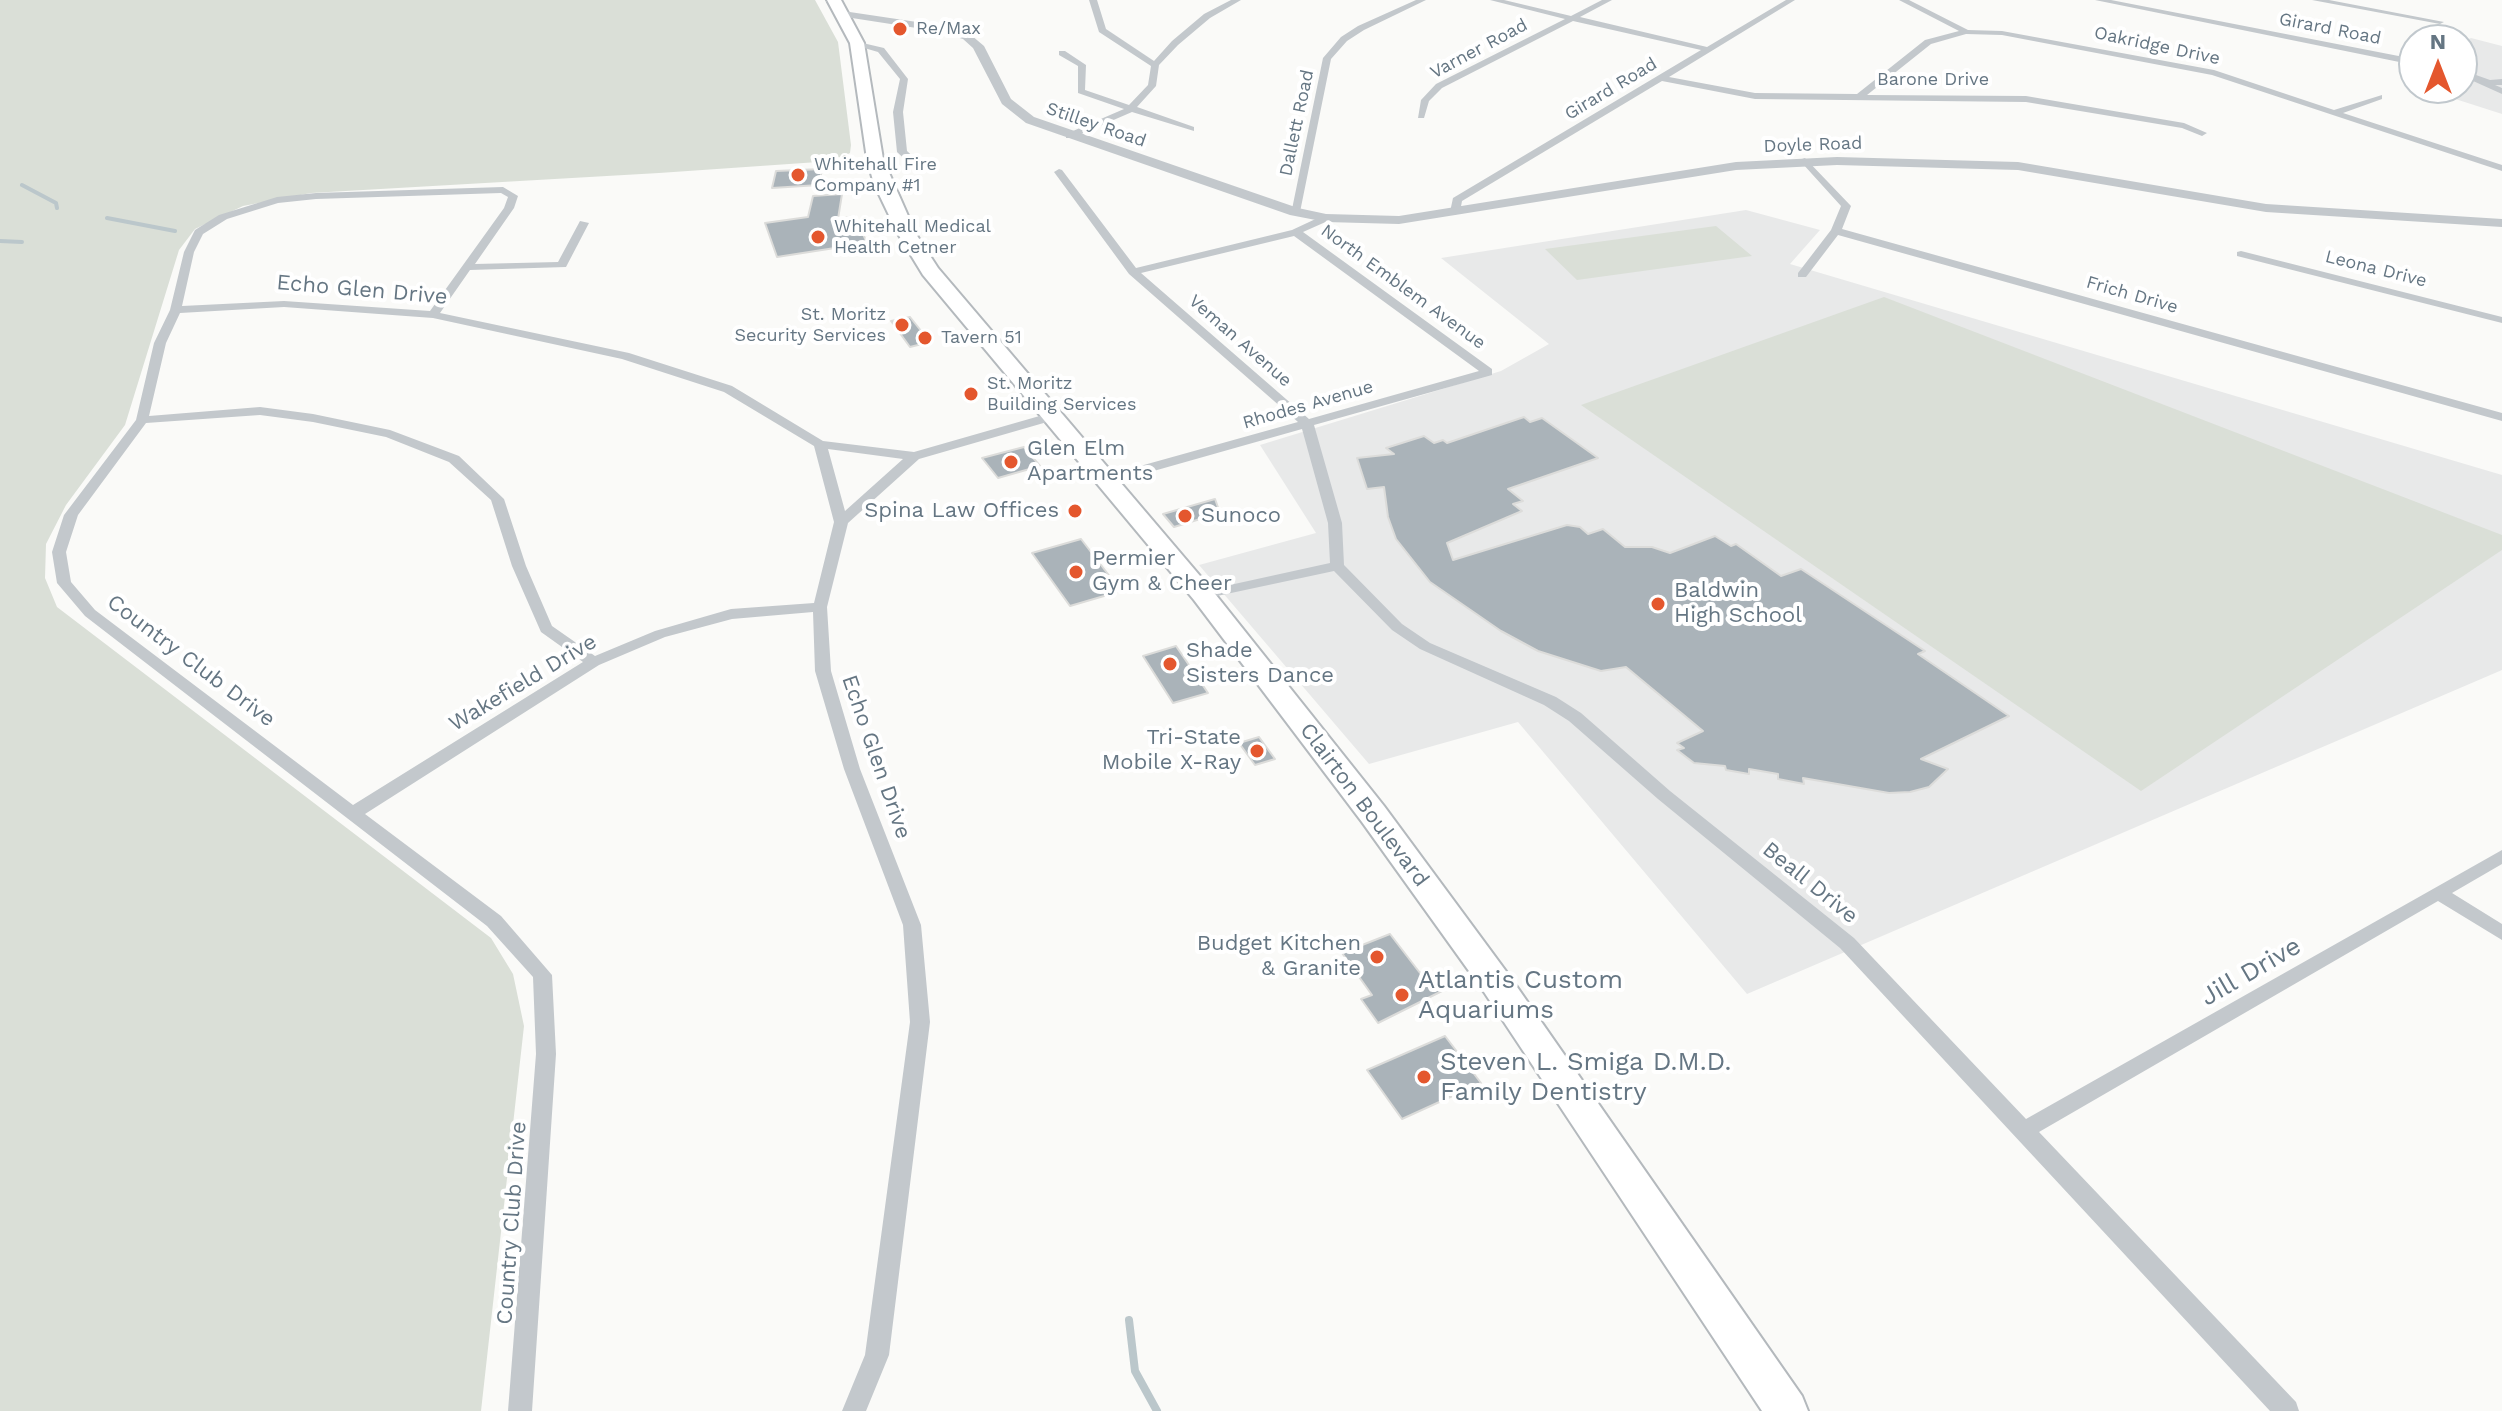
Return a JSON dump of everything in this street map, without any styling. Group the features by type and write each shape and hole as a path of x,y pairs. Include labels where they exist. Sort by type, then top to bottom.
{"highway":[{"name":"Clairton Boulevard","path":"834,0 857,43 875,159 907,234 930,271 1203,595 1373,814 1496,983 1787,1411"}],"street":[{"path":"1093,0 1102,30 1155,65"},
{"path":"1069,136 1129,110 1152,86 1155,65 1187,31 1237,0"},
{"name":"Dallett Road","path":"1295,212 1327,58 1352,33 1422,0"},
{"path":"1494,0 1706,49"},
{"name":"Varner Road","path":"1421,116 1425,100 1439,86 1608,0"},
{"name":"Girard Road","path":"1455,212 1457,200 1791,0"},
{"path":"1903,0 1966,32"},
{"name":"Girard Road","path":"2102,0 2398,59"},
{"path":"2316,0 2440,22"},
{"name":"Stilley Road","path":"843,14 937,28 967,37 978,46 1006,101 1030,120 1295,212 1326,218"},
{"name":"Oakridge Drive","path":"1860,96 1928,42 1966,32 2019,35 2189,66 2502,168"},
{"path":"857,43 881,50 904,79 898,112 902,152 916,165 930,166"},
{"path":"1062,53 1082,65 1081,91 1191,129"},
{"name":"Barone Drive","path":"1661,78 1746,95 2026,99 2184,126 2202,133"},
{"path":"2478,78 2502,82"},
{"path":"2486,81 2484,85 2502,91"},
{"path":"2334,113 2379,97"},
{"path":"1802,275 1836,231 1846,206 1805,161"},
{"name":"Doyle Road","path":"1133,272 1296,232 1326,218 1399,220 1685,174 1805,161 2018,166 2252,206 2502,223"},
{"name":"Veman Avenue","path":"1059,172 1133,272 1307,423"},
{"name":"Country Club Drive","path":"433,315 509,208 513,196 503,190 277,200 223,217 199,232 189,252 176,310 160,343 142,420 71,515 59,552 64,583 90,613 355,812 494,921 542,975 546,1054 520,1411"},
{"path":"468,267 562,265 584,223"},
{"name":"Frich Drive","path":"1836,231 2502,417"},
{"name":"North Emblem Avenue","path":"1296,232 1488,372"},
{"name":"Leona Drive","path":"2241,254 2502,320"},
{"name":"Echo Glen Drive","path":"176,310 284,304 433,315 625,356 728,389 820,444 841,522 820,607 823,671 852,769 912,925 920,1022 877,1355 854,1411"},
{"name":"Rhodes Avenue","path":"1138,471 1488,372"},
{"path":"142,420 260,411 390,434 454,459 497,499 519,566 546,629 594,662"},
{"path":"820,444 914,456 1050,417"},
{"path":"1203,595 1337,566 1335,523 1307,423"},
{"path":"841,522 914,456"},
{"name":"Beall Drive","path":"1337,566 1397,627 1425,646 1550,701 1575,717 1664,795 1847,943 2287,1411"},
{"name":"Wakefield Drive","path":"355,812 594,662 660,634 731,614 820,607"},
{"name":"Jill Drive","path":"2024,1130 2502,856"},
{"path":"2440,894 2502,933"}],"shaded area":[{"path":"0,0 815,0 838,42 851,145 850,153 842,157 818,162 659,173 311,193 243,206 195,229 179,250 125,425 66,505 46,544 45,578 57,607 491,938 513,974 524,1026 481,1411 0,1411"},
{"path":"2478,40 2502,46 2502,114 2471,104 2478,104"},
{"path":"1746,210 1820,230 1790,264 2502,475 2502,670 1747,994 1518,722 1369,764 1199,565 1316,533 1260,445 1501,371 1549,344 1441,258"},
{"path":"1716,226 1752,256 1577,280 1545,249"},
{"path":"1884,297 2502,535 2502,550 2141,791 1581,405"}],"building":[{"name":"Whitehall Fire Company #1","path":"822,169 819,185 772,188 776,171"},
{"name":"Whitehall Medical Health Cetner","path":"842,194 838,219 855,216 867,243 777,257 765,223 808,217 813,196"},
{"path":"910,317 930,342 910,347 891,321"},
{"name":"Baldwin High School","path":"1524,417 1530,422 1542,418 1598,458 1508,489 1523,501 1513,504 1522,511 1447,543 1453,560 1567,525 1580,527 1588,534 1603,529 1625,547 1652,547 1670,553 1715,536 1731,546 1736,544 1781,576 1801,569 1925,651 1918,654 2009,716 1921,759 1948,769 1929,787 1910,792 1889,793 1803,778 1804,784 1778,779 1778,774 1749,769 1749,774 1726,770 1725,766 1694,763 1677,750 1684,748 1677,743 1703,731 1626,667 1601,671 1538,651 1501,631 1430,582 1396,539 1388,517 1384,487 1367,489 1357,458 1394,454 1386,448 1424,436 1434,443 1443,440 1447,443"},
{"name":"Glen Elm Apartments","path":"1024,447 1040,466 998,478 982,458"},
{"name":"Sunoco","path":"1215,499 1220,513 1174,527 1163,514"},
{"name":"Permier Gym & Cheer","path":"1081,539 1121,591 1070,606 1032,553"},
{"path":"1176,646 1208,693 1173,703 1143,656"},
{"name":"Tri-State Mobile X-Ray","path":"1259,737 1275,759 1255,765 1239,743"},
{"path":"1390,934 1420,973 1426,970 1442,991 1378,1023 1361,999 1372,995 1342,953"},
{"name":"Steven L. Smiga D.M.D. Family Dentistry","path":"1445,1036 1481,1083 1402,1119 1367,1070"}],"waterway":[{"path":"22,185 56,203 57,208"},
{"path":"107,218 175,231"},
{"path":"0,241 22,242"},
{"path":"1129,1320 1135,1371 1157,1411"}],"place":[{"name":"Re/Max","path":"900,29"},
{"name":"Whitehall Fire Company #1","path":"798,175"},
{"name":"Whitehall Medical Health Cetner","path":"818,237"},
{"name":"St. Moritz Security Services","path":"902,325"},
{"name":"Tavern 51","path":"925,338"},
{"name":"St. Moritz Building Services","path":"971,394"},
{"name":"Glen Elm Apartments","path":"1011,462"},
{"name":"Spina Law Offices","path":"1075,511"},
{"name":"Sunoco","path":"1185,516"},
{"name":"Permier Gym & Cheer","path":"1076,572"},
{"name":"Baldwin High School","path":"1658,604"},
{"name":"Shade Sisters Dance","path":"1170,664"},
{"name":"Tri-State Mobile X-Ray","path":"1257,751"},
{"name":"Budget Kitchen & Granite","path":"1377,957"},
{"name":"Atlantis Custom Aquariums","path":"1402,995"},
{"name":"Steven L. Smiga D.M.D. Family Dentistry","path":"1424,1077"}]}
